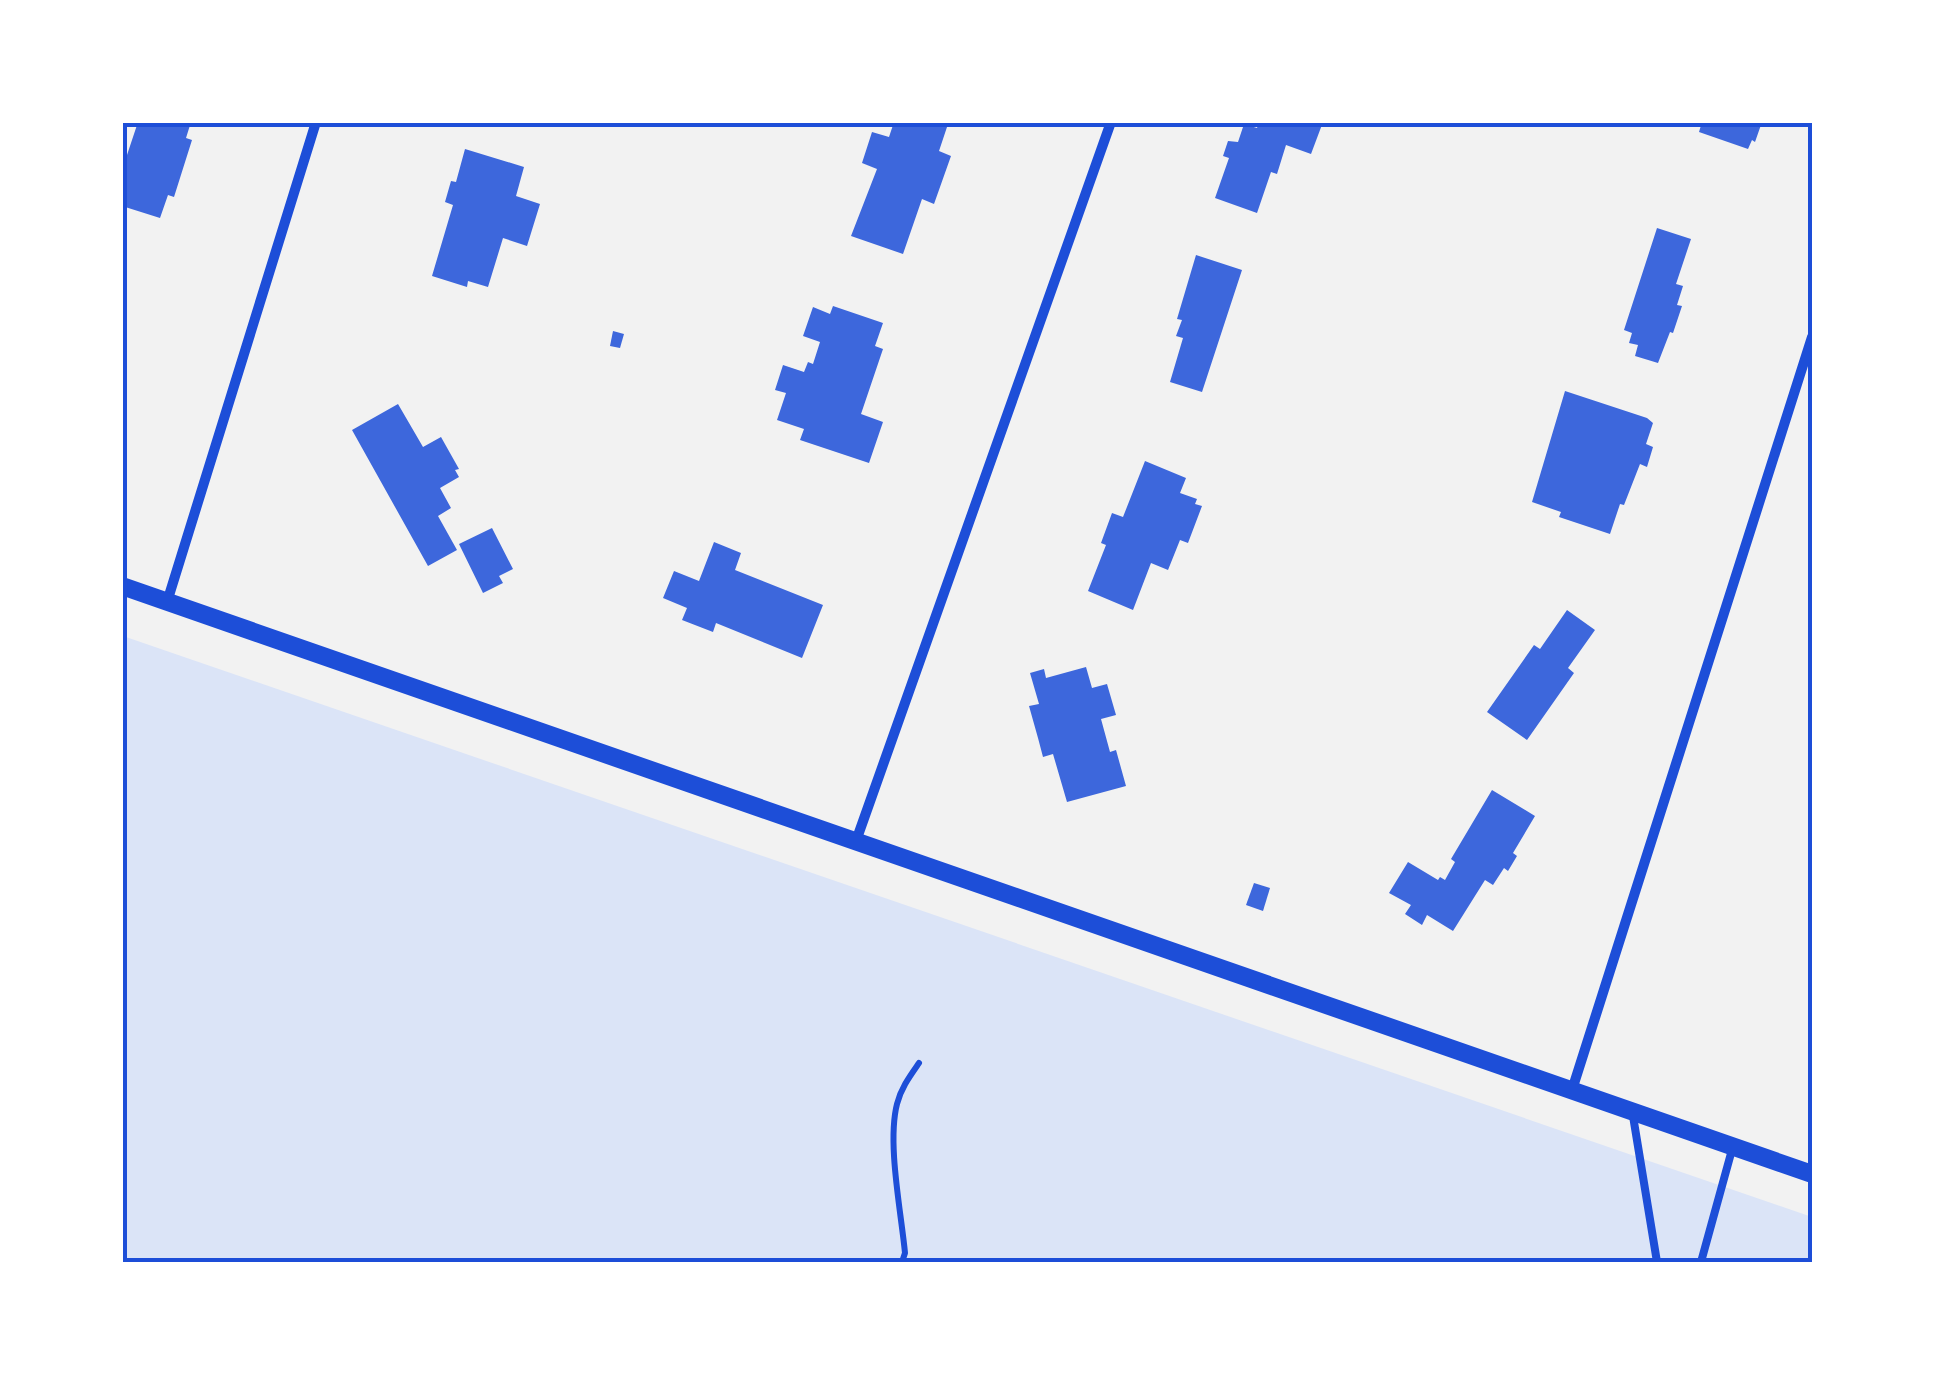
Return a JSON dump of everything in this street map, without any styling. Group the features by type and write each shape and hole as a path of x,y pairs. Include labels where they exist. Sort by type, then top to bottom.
{"street":[{"path":"167,602 316,122"},
{"path":"856,841 1111,122"},
{"path":"1572,1090 1812,337"},
{"path":"122,586 1812,1174"}],"lane":[{"path":"1632,1111 1656,1262"},
{"path":"1701,1262 1734,1146"}],"path":[{"path":"871,1262 898,1262 906,1252 894,1131 896,1105 920,1063"}],"shaded area":[{"path":"123,636 1812,1217 1812,1262 123,1262"}],"building":[{"path":"138,122 191,122 186,138 192,140 174,197 168,195 160,218 122,206 122,170"},
{"path":"894,122 948,124 939,151 951,156 934,204 922,199 903,254 851,236 877,169 862,163 872,132 889,137"},
{"path":"1259,122 1323,122 1311,154 1286,145 1277,174 1271,172 1257,213 1215,198 1229,158 1223,156 1228,141 1238,142 1244,124 1257,128"},
{"path":"1702,122 1762,122 1748,149 1699,132"},
{"path":"465,149 524,167 516,196 540,204 527,246 503,238 488,287 468,281 467,287 432,276 453,205 445,202 451,181 456,182"},
{"path":"1657,228 1691,239 1676,284 1683,286 1677,305 1682,306 1658,363 1635,356 1638,345 1629,343 1632,333 1624,330"},
{"path":"1196,255 1242,270 1202,392 1170,382 1183,338 1176,336 1182,320 1177,319"},
{"path":"833,306 883,323 875,346 883,349 861,414 883,422 869,463 800,440 804,429 777,420 786,393 775,390 783,365 804,372 808,362 813,364 820,342 803,336 813,307 830,314"},
{"path":"613,331 624,334 620,348 610,346"},
{"path":"1565,391 1653,423 1646,444 1653,447 1647,467 1640,464 1610,534 1559,517 1561,512 1532,502"},
{"path":"398,404 423,447 441,437 459,469 455,470 459,477 440,488 451,508 438,516 457,550 428,566 352,430"},
{"path":"1145,461 1186,478 1180,493 1197,499 1195,504 1202,506 1188,543 1180,540 1168,570 1151,563 1133,610 1088,591 1106,545 1101,543 1112,513 1123,517"},
{"path":"492,528 513,569 499,576 503,583 483,593 459,544"},
{"path":"714,542 741,553 735,570 823,605 802,658 716,623 713,632 682,620 687,608 663,598 674,571 699,581"},
{"path":"1567,610 1595,630 1568,668 1574,673 1527,740 1487,712 1534,645 1540,649"},
{"path":"1086,667 1092,688 1107,684 1116,715 1101,719 1110,752 1116,750 1126,786 1067,802 1053,754 1043,757 1029,706 1039,704 1030,673 1044,669 1046,678"},
{"path":"1492,790 1535,816 1513,853 1517,856 1493,885 1485,880 1453,931 1427,915 1422,925 1405,914 1411,905 1389,893 1408,862 1438,880 1445,880 1455,862 1451,859"},
{"path":"1254,883 1270,888 1263,911 1246,905"}]}
